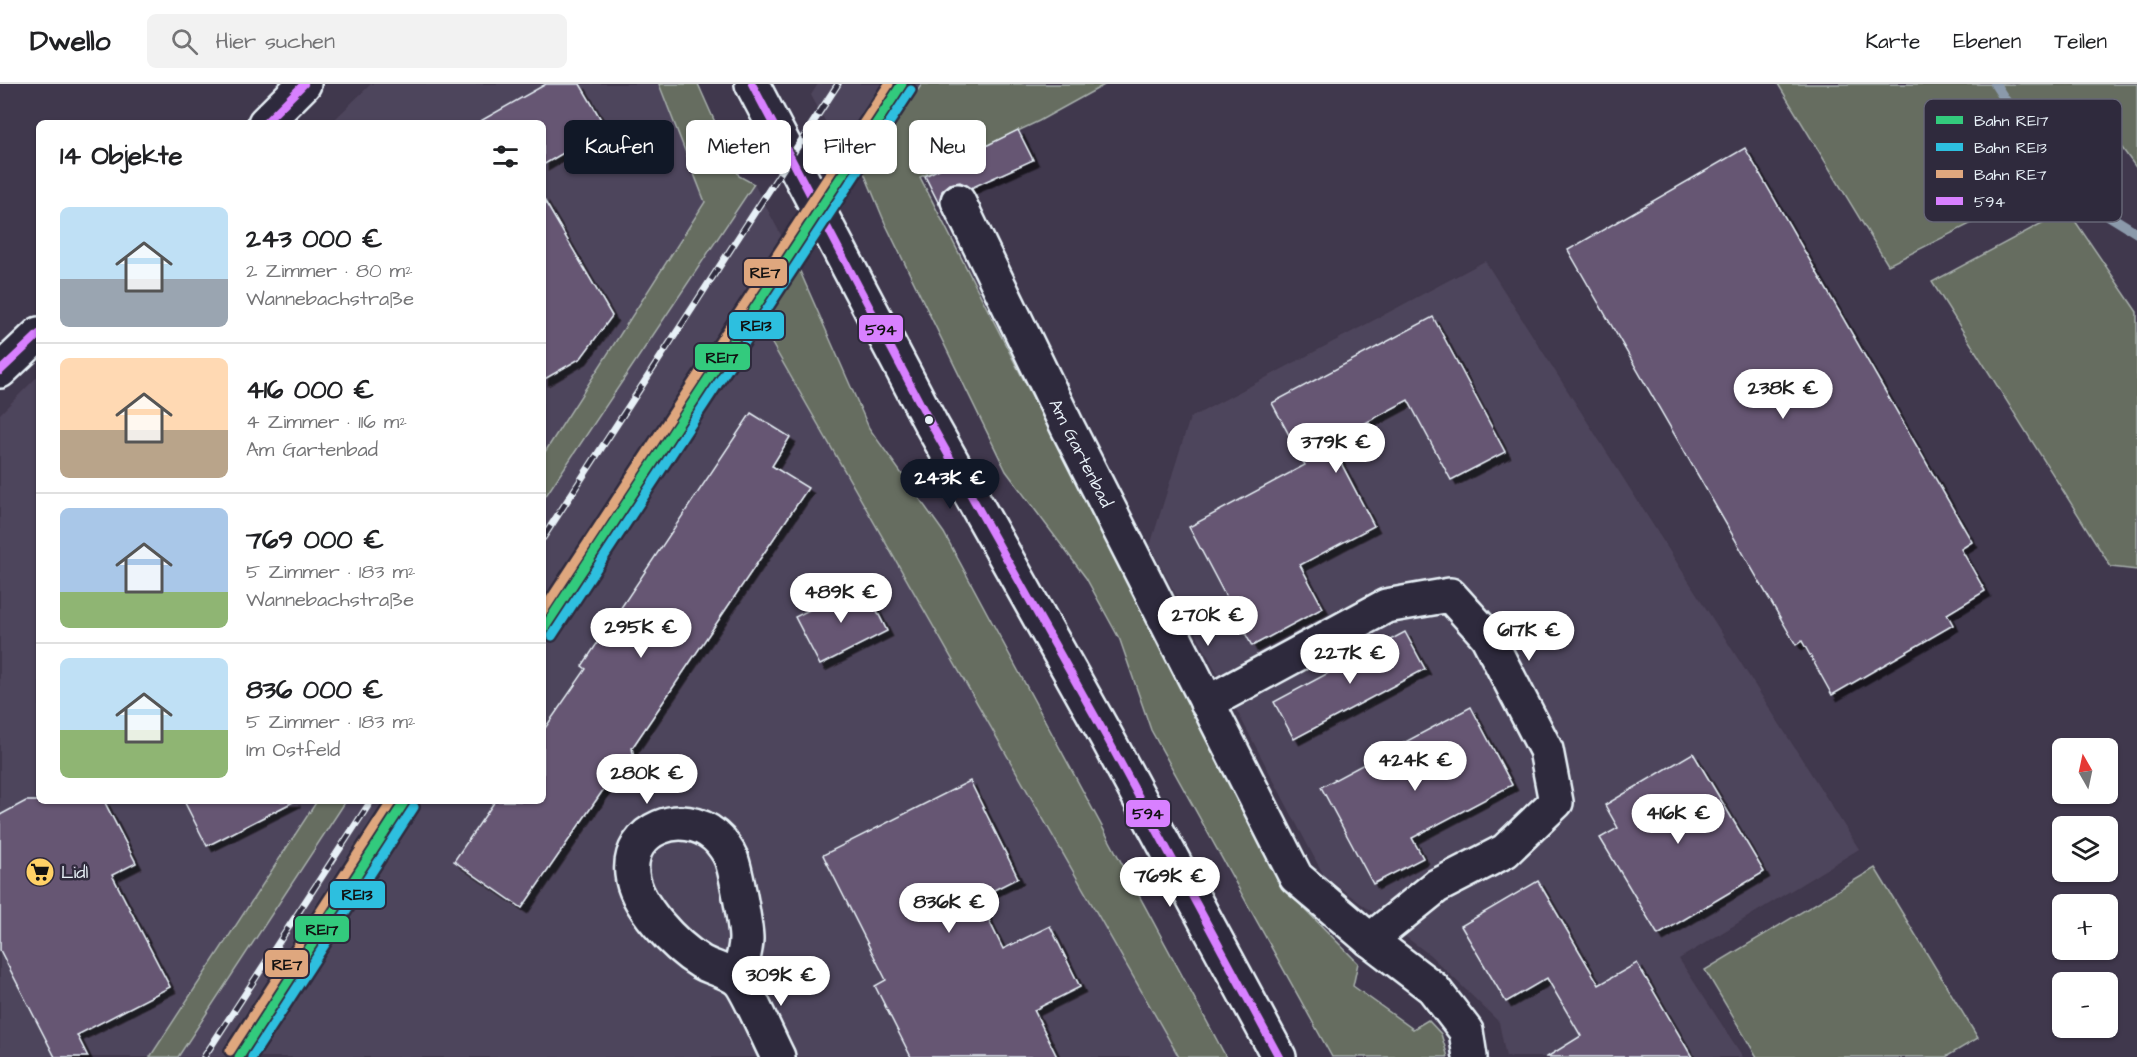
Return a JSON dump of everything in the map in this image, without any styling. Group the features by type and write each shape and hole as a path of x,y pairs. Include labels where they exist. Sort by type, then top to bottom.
{"street":[{"path":"267,120 304,84"},
{"path":"752,84 931,424 1106,736 1279,1057"},
{"name":"Am Gartenbad","path":"957,201 1296,877 1370,940 1432,988 1466,1031 1470,1057"},
{"path":"0,371 36,337"},
{"path":"1207,703 1386,606 1450,595 1487,636 1546,750 1556,802 1505,851 1437,886 1370,940"},
{"path":"738,980 746,939 731,858 718,838 691,822 672,823 656,829 643,839 635,850 632,873 637,897 650,916 700,961 738,980 778,1057"}],"shaded area":[{"path":"371,84 659,84 673,120 564,120 564,174 674,174 674,122 686,153 686,174 694,174 705,202 546,450 546,120 334,120"},
{"path":"818,84 922,84 897,120 824,120 811,95"},
{"path":"754,184 799,269 762,326 1179,1057 178,1057 344,804 546,804 546,496"},
{"path":"1485,261 1859,849 1679,959 1743,1057 1506,1057 1499,1022 1430,955 1324,876 1150,546 1190,418"},
{"path":"36,378 36,804 315,804 150,1057 0,1057 0,414"}],"green space":[{"path":"659,84 698,84 714,120 686,120 686,153"},
{"path":"922,84 1106,84 1039,121 986,146 986,120 909,120 909,174 926,174 920,177 1250,823 1289,893 1358,963 1353,986 1413,1029 1428,1020 1441,1034 1448,1057 1332,1057 1151,730 1120,640 1086,578 1006,471 885,223 865,174 897,174 897,120"},
{"path":"1778,84 2137,84 2137,169 2122,148 2122,99 1924,99 1924,222 1974,222 1888,265"},
{"path":"694,174 738,174 754,184 546,496 546,450 705,202"},
{"path":"2044,222 2076,222 2137,312 2137,570 2111,567 1932,282"},
{"path":"799,269 869,428 944,533 1226,1057 1179,1057 762,326"},
{"path":"315,804 344,804 178,1057 150,1057"},
{"path":"1875,868 1978,1038 1946,1057 1757,1057 1705,970"}],"building":[{"path":"546,84 580,84 601,120 564,120 564,153 546,163 546,120 482,120"},
{"path":"1018,130 1033,160 971,188 960,182 950,184 942,191 939,204 925,176 929,174 986,174 986,146"},
{"path":"1745,148 1972,542 1961,549 1985,591 1947,614 1953,625 1832,695 1802,641 1796,645 1568,250"},
{"path":"546,203 612,316 581,358 546,378"},
{"path":"1433,317 1505,452 1451,480 1408,400 1330,442 1374,526 1300,565 1323,608 1252,646 1189,527 1305,465 1272,403"},
{"path":"751,413 790,437 772,466 808,488 632,748 635,764 619,767 522,908 454,861 493,804 546,804 546,727 586,669 582,666"},
{"path":"863,583 887,631 820,665 795,617"},
{"path":"1405,632 1425,669 1294,739 1274,702"},
{"path":"1471,707 1512,785 1412,838 1423,858 1373,884 1321,787"},
{"path":"1693,753 1764,872 1658,935 1600,838 1618,828 1605,805"},
{"path":"970,781 1018,878 978,898 1003,949 1050,926 1080,987 1034,1010 1057,1057 911,1057 875,986 886,980 823,855"},
{"path":"26,801 36,801 36,804 106,804 136,863 112,875 170,987 77,1035 88,1057 55,1057 0,950 0,815"},
{"path":"186,804 289,804 207,846"},
{"path":"1538,881 1599,985 1637,963 1692,1057 1547,1057 1581,1036 1547,978 1506,1002 1461,926"}],"waterway":[{"path":"1995,84 2005,99"},
{"path":"2119,222 2137,233"}],"railway":[{"path":"546,533 838,84"},
{"path":"204,1057 369,804"}],"rail line":[{"name":"RE7","path":"546,606 889,84"},
{"name":"RE17","path":"546,625 902,84"},
{"name":"RE13","path":"552,636 911,90"},
{"name":"RE7","path":"230,1051 390,804"},
{"name":"RE17","path":"239,1057 403,804"},
{"name":"RE13","path":"252,1057 414,807"}],"transit line":[{"name":"594","path":"268,120 304,84"},
{"name":"594","path":"752,84 931,424 1106,736 1279,1057"},
{"name":"594","path":"0,371 36,337"}],"place":[{"name":"Lidl","path":"40,872"}]}
